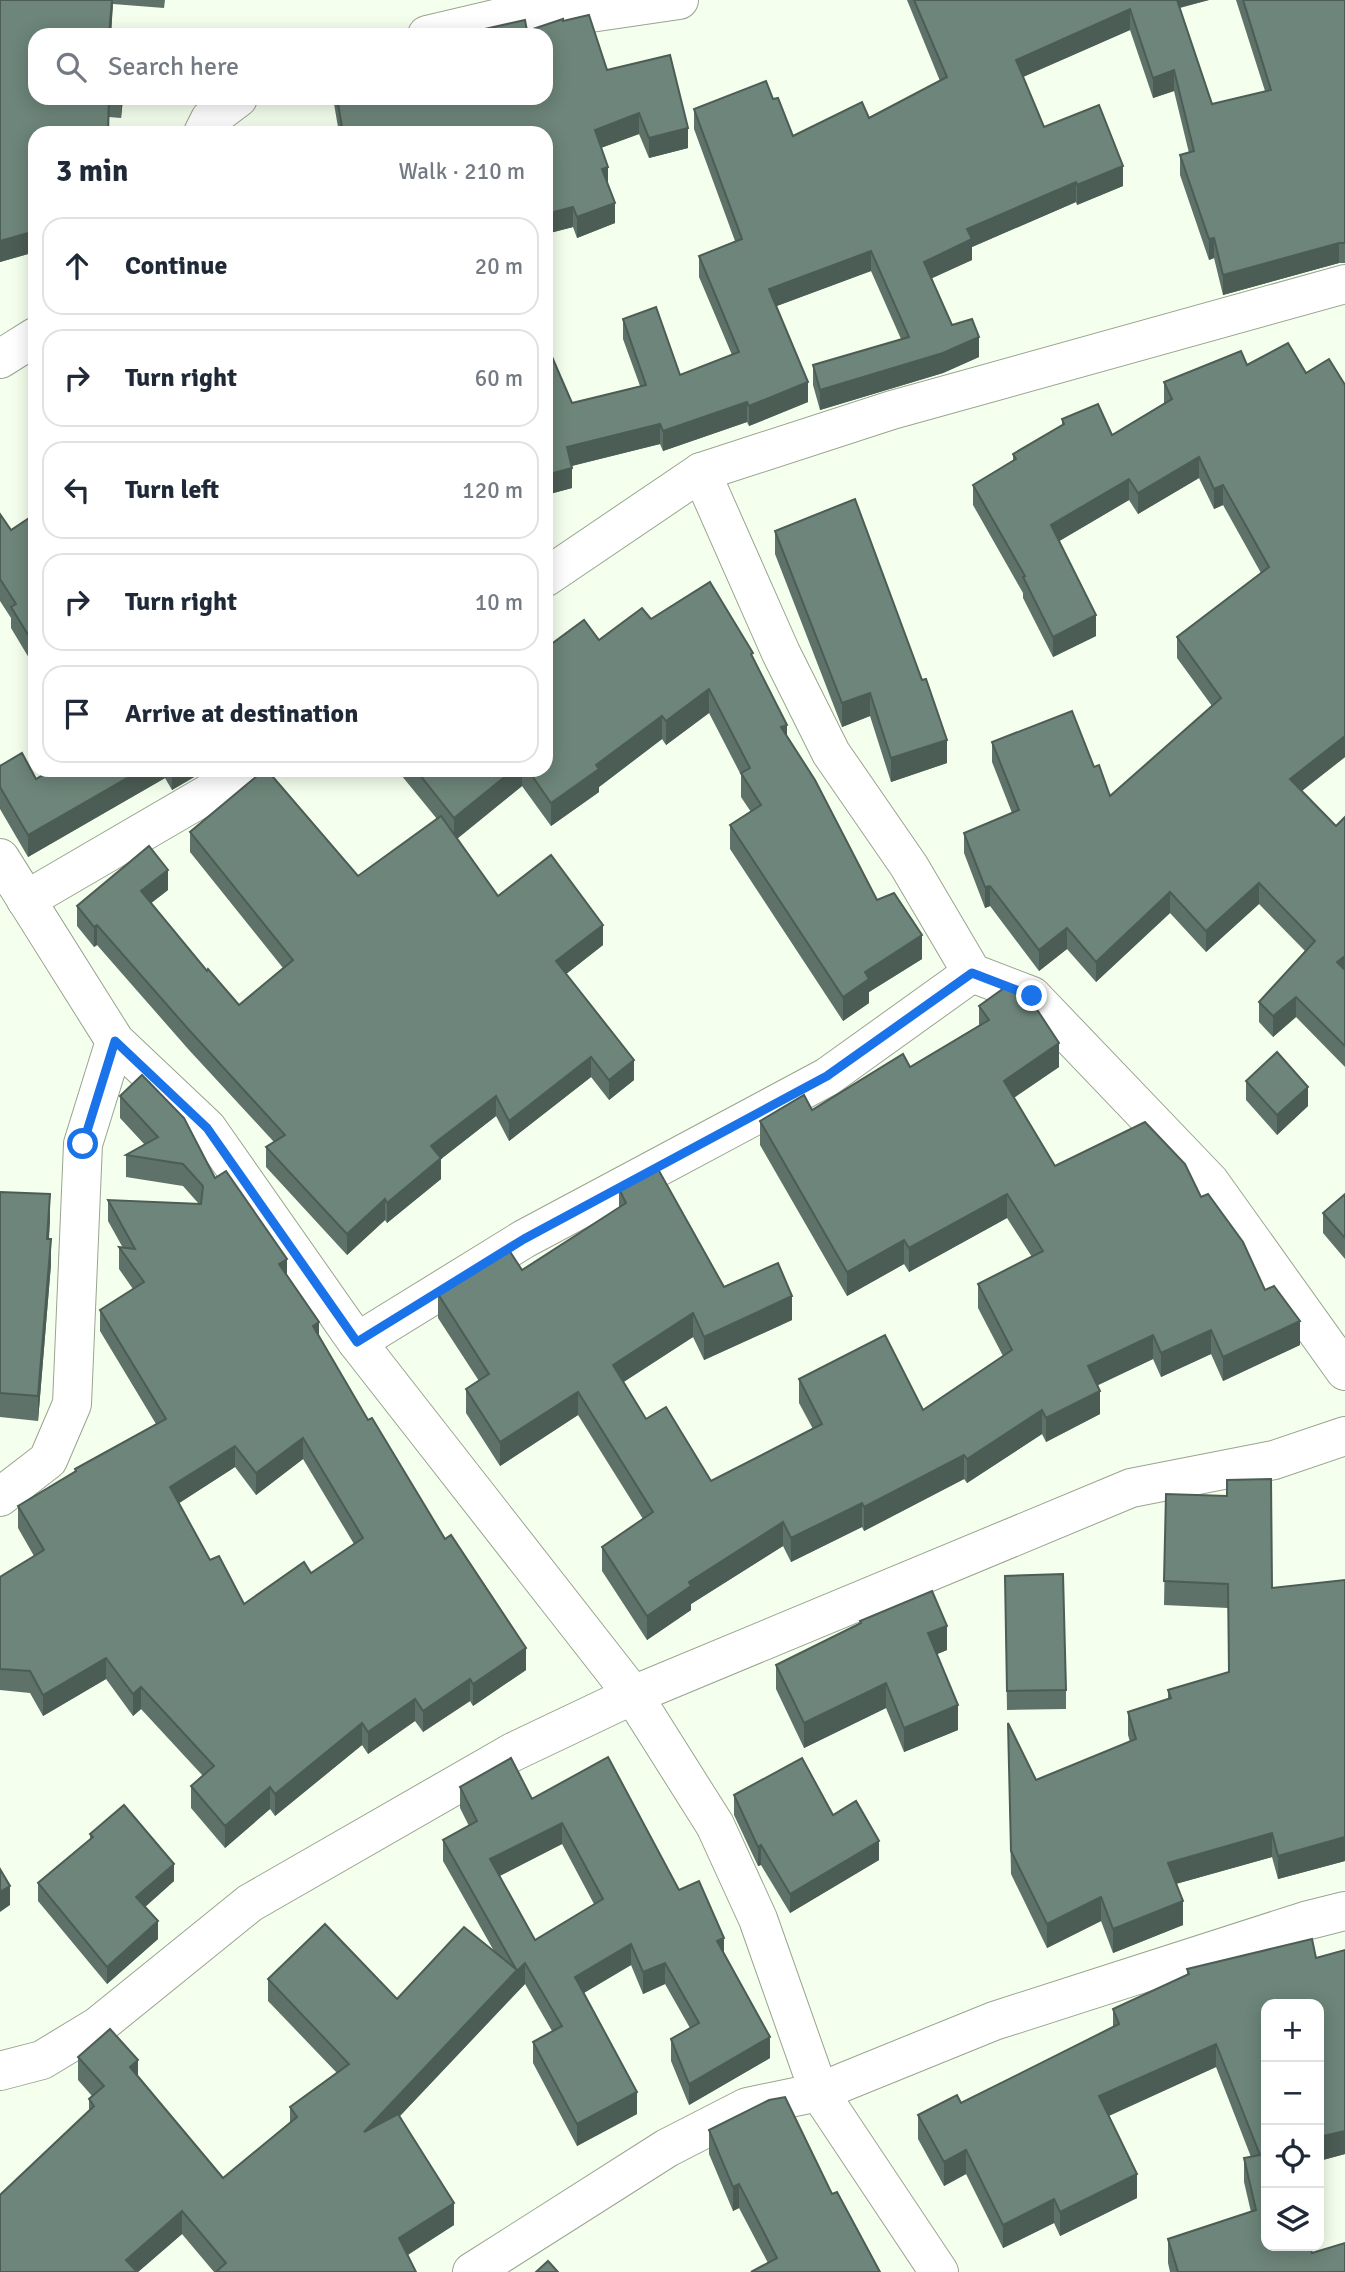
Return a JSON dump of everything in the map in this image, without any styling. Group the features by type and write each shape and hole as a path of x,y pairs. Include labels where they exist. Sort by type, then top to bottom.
{"street":[{"path":"457,28 499,18 563,17 679,0"},
{"path":"206,126 210,119 229,105"},
{"path":"553,572 701,472 892,410 1345,284"},
{"path":"0,359 28,341"},
{"path":"701,472 781,653 831,752 909,866 972,973 1032,996 1210,1182 1345,1371"},
{"path":"26,900 237,777"},
{"path":"0,858 115,1041 207,1128 357,1342 633,1695 720,1837 758,1919 819,2092 939,2272"},
{"path":"357,1342 524,1239 827,1076 972,973"},
{"path":"0,1497 48,1460 72,1404 83,1144 115,1041"},
{"path":"0,2071 42,2060 98,2026 250,1903 513,1752 633,1695 1131,1488 1274,1460 1345,1436"},
{"path":"472,2272 667,2148 747,2107 819,2092 993,2021 1292,1925 1345,1911"}],"building":[{"path":"0,0 112,0 110,28 28,28 28,105 109,105 108,126 28,126 28,233 0,241"},
{"path":"914,0 1177,0 1212,104 1271,90 1243,0 1345,0 1345,243 1223,275 1214,238 1209,239 1180,155 1194,151 1174,70 1153,78 1130,9 1016,60 1044,127 1099,105 1123,166 1077,185 1076,182 967,229 972,239 924,262 952,325 972,319 979,337 943,353 820,390 813,365 909,337 871,251 769,289 808,382 749,406 747,402 663,431 660,424 567,447 572,468 553,473 553,359 572,403 646,385 623,319 656,307 680,375 739,352 699,256 742,239 694,109 766,81 773,99 778,98 793,136 862,102 869,118 947,77"},
{"path":"589,15 607,70 670,55 688,128 649,138 639,113 595,130 608,167 602,169 615,203 577,217 573,207 553,212 553,126 342,126 338,105 553,105 553,28 536,28"},
{"path":"525,20 526,28 489,28"},
{"path":"1288,343 1306,373 1329,359 1345,385 1345,736 1290,779 1336,826 1345,817 1345,956 1337,962 1345,970 1345,1046 1296,997 1273,1016 1259,1002 1315,941 1259,883 1206,931 1170,892 1096,962 1067,928 1039,950 990,886 985,887 964,833 1019,810 992,742 1072,711 1094,767 1099,765 1110,796 1221,698 1177,637 1269,567 1223,485 1214,489 1199,457 1138,493 1129,479 1051,525 1096,615 1053,637 1023,577 1025,576 973,485 1016,459 1013,454 1064,424 1062,419 1098,404 1112,435 1172,399 1164,382 1241,351 1247,365"},
{"path":"855,499 922,680 926,679 947,740 891,758 870,693 842,703 775,531"},
{"path":"0,514 11,530 28,519 28,635 11,607 16,604 0,579"},
{"path":"710,582 753,653 751,654 787,725 781,727 815,780 877,900 894,893 922,935 865,972 869,979 843,997 730,825 761,805 741,773 750,768 709,689 666,721 662,716 596,765 599,769 551,803 533,777 553,777 553,643 584,620 599,640 642,608 651,619"},
{"path":"22,753 28,764 28,777 36,779 129,777 28,835 0,787 0,766"},
{"path":"256,777 273,777 358,876 441,816 498,896 551,855 603,925 556,961 634,1060 609,1080 591,1057 509,1121 496,1096 431,1146 441,1158 387,1203 385,1199 347,1234 266,1147 285,1135 77,906 149,846 168,870 141,891 207,971 208,969 239,1005 293,960 190,832"},
{"path":"422,777 504,777 454,818"},
{"path":"1007,986 1020,991 1036,1008 1059,1043 1004,1081 1055,1166 1145,1122 1185,1164 1201,1197 1208,1194 1243,1242 1265,1290 1274,1286 1300,1321 1223,1357 1211,1330 1161,1353 1153,1335 1088,1366 1100,1391 1046,1418 1042,1410 967,1459 964,1455 864,1507 862,1503 791,1538 783,1522 689,1582 691,1586 647,1616 602,1547 653,1512 578,1392 500,1442 466,1389 489,1374 438,1294 509,1250 522,1270 626,1203 619,1189 658,1169 724,1287 778,1263 792,1296 704,1337 693,1313 613,1365 646,1419 666,1407 711,1481 822,1424 799,1379 885,1335 923,1410 1012,1350 978,1284 1043,1251 1007,1194 909,1248 904,1240 847,1272 760,1121 804,1095 812,1110 903,1054 910,1067 989,1020 979,1006"},
{"path":"1277,1052 1308,1087 1277,1115 1246,1081"},
{"path":"142,1075 184,1118 215,1178 226,1171 287,1259 279,1264 319,1322 313,1326 368,1420 372,1418 445,1539 451,1535 526,1648 473,1684 470,1679 423,1711 415,1699 368,1732 362,1723 275,1794 270,1787 225,1826 191,1786 214,1766 141,1687 133,1694 106,1658 43,1695 30,1671 0,1669 0,1577 44,1550 18,1506 76,1471 75,1469 166,1419 100,1310 144,1282 119,1247 135,1249 108,1200 201,1204 203,1186 183,1164 126,1155 158,1137 120,1096","holes":["303,1438 363,1538 311,1573 304,1562 244,1604 219,1556 210,1560 170,1487 235,1446 256,1473"]},
{"path":"0,1192 50,1194 47,1239 51,1239 38,1396 0,1393"},
{"path":"1345,1194 1345,1238 1323,1213"},
{"path":"1271,1479 1272,1588 1345,1580 1345,1837 1278,1856 1272,1833 1168,1863 1183,1901 1113,1929 1101,1897 1047,1924 1011,1851 1008,1723 1036,1780 1136,1739 1128,1712 1171,1698 1168,1690 1229,1672 1228,1584 1164,1581 1166,1494 1227,1496 1227,1480"},
{"path":"1063,1574 1066,1690 1007,1691 1005,1576"},
{"path":"932,1591 947,1626 928,1633 958,1705 904,1728 886,1683 804,1723 776,1665 861,1623 860,1621"},
{"path":"608,1757 679,1890 699,1881 724,1938 717,1941 770,2037 689,2084 671,2039 699,2023 665,1963 643,1972 631,1944 575,1977 637,2092 577,2124 533,2042 562,2026 525,1963 517,1971 443,1840 477,1821 460,1787 511,1758 532,1799","holes":["562,1823 603,1899 535,1940 490,1859"]},
{"path":"802,1758 833,1815 856,1801 879,1841 790,1894 761,1845 758,1847 734,1795"},
{"path":"124,1805 174,1864 136,1897 158,1921 107,1967 38,1883 93,1837 90,1834"},
{"path":"0,1869 10,1886 0,1892"},
{"path":"325,1924 397,1999 464,1927 517,1970 364,2132 398,2114 454,2203 399,2238 416,2272 216,2272 226,2263 182,2211 126,2260 137,2272 0,2272 0,2195 94,2106 89,2099 104,2086 78,2057 110,2029 138,2060 130,2067 223,2178 297,2117 290,2107 349,2064 268,1979"},
{"path":"1312,1939 1316,1958 1345,1950 1345,2131 1324,2136 1324,1999 1261,1999 1261,2251 1312,2253 1345,2243 1345,2272 1178,2272 1168,2239 1256,2210 1244,2158 1260,2155 1216,2044 1099,2096 1137,2174 1060,2212 1054,2199 1003,2225 966,2150 944,2162 918,2115 957,2095 961,2103 1119,2024 1113,2009 1189,1974 1187,1969"},
{"path":"785,2097 832,2194 837,2192 880,2272 751,2272 777,2258 739,2184 733,2187 709,2130 769,2100"},
{"path":"548,2261 558,2272 536,2272"}],"route":[{"path":"83,1144 115,1041 207,1128 357,1342 524,1239 827,1076 972,973 1032,996"}]}
